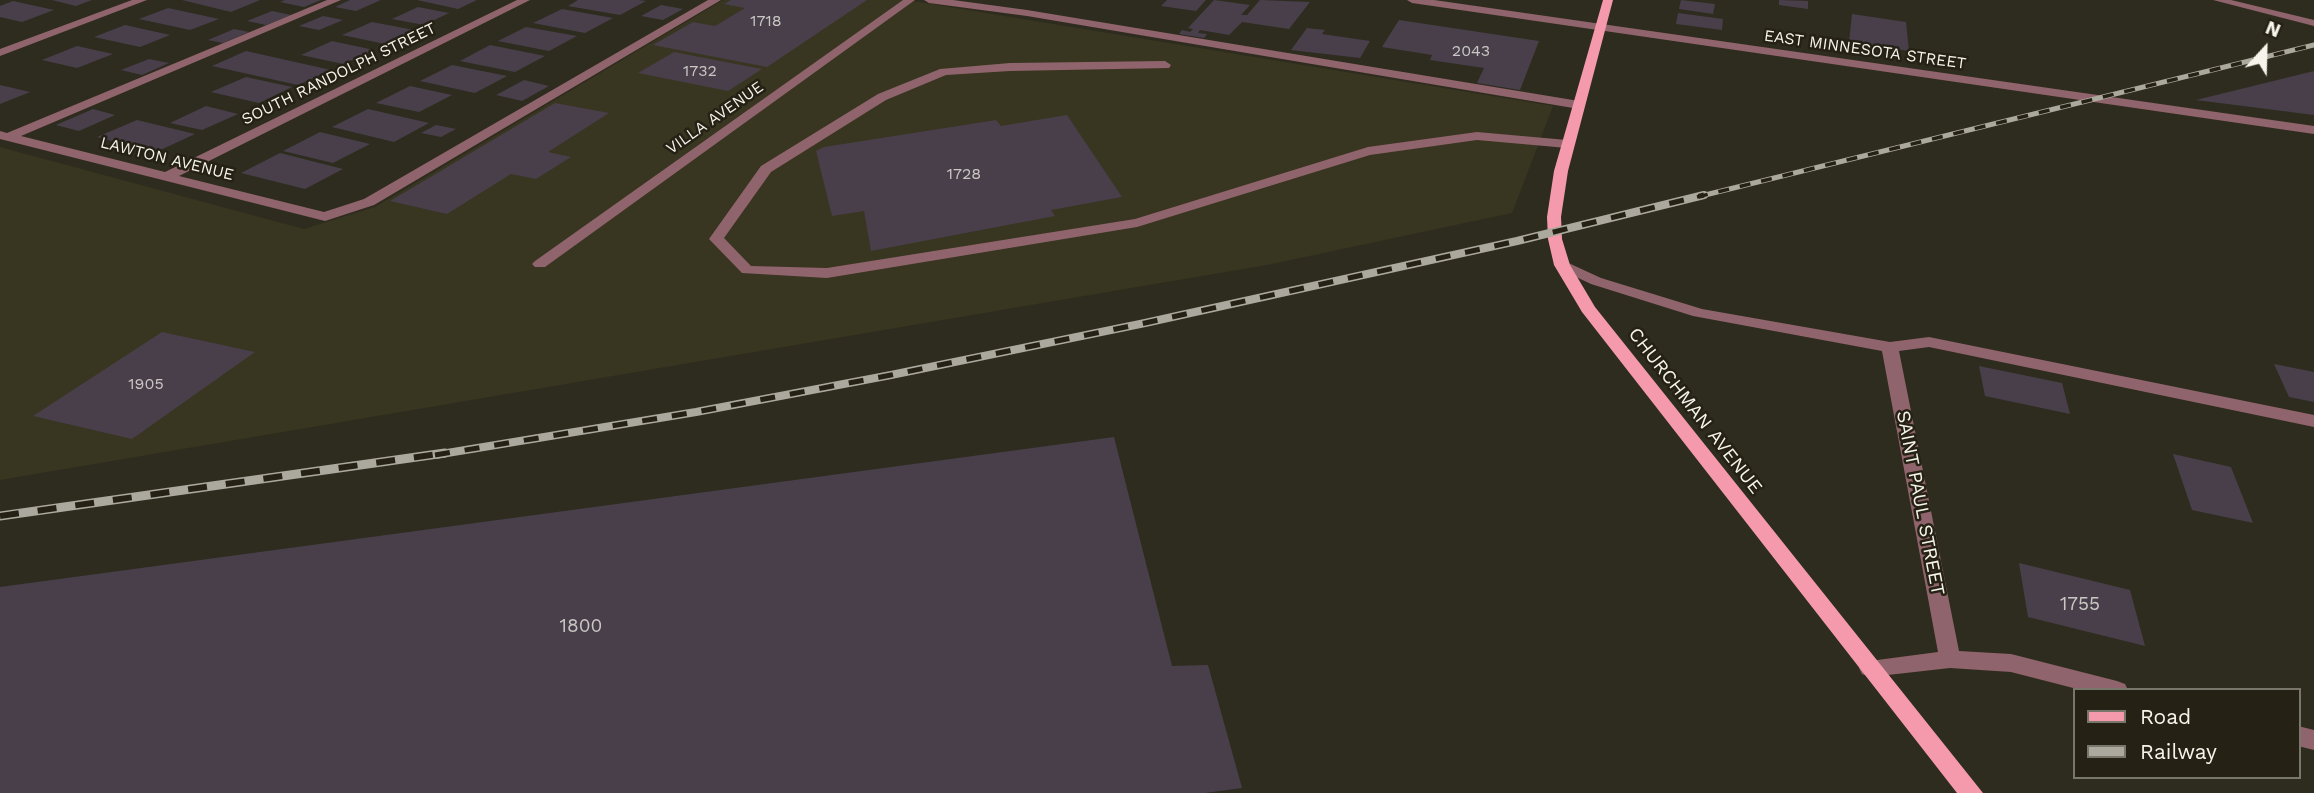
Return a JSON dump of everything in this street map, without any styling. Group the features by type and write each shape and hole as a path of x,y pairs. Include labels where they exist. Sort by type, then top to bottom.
{"main road":[{"name":"CHURCHMAN AVENUE","path":"1608,0 1567,144 1554,217 1555,239 1562,265 1588,309 1971,793"}],"street":[{"path":"0,53 142,0"},
{"path":"4,136 336,0"},
{"name":"SOUTH RANDOLPH STREET","path":"166,177 525,0"},
{"name":"LAWTON AVENUE","path":"4,136 324,217 369,202 716,0"},
{"name":"VILLA AVENUE","path":"540,264 911,0"},
{"path":"929,0 1027,13 1578,105"},
{"name":"EAST MINNESOTA STREET","path":"1412,0 2314,131"},
{"path":"2218,0 2314,23"},
{"path":"1165,65 1010,67 944,72 882,97 766,169 716,239 747,270 827,273 1137,223 1368,151 1477,136 1567,144"},
{"path":"1562,265 1596,281 1699,313 1890,347 1929,342 2314,421"},
{"name":"SAINT PAUL STREET","path":"1890,347 1950,659"},
{"path":"1870,668 1950,659 2011,663 2109,688"}],"shaded area":[{"path":"723,0 907,0 1553,106 1512,213 1267,265 0,480 0,147 304,229 375,207"}],"building":[{"path":"52,0 92,0 76,6"},
{"path":"182,0 260,0 231,12"},
{"path":"321,0 304,7 280,2"},
{"path":"350,0 381,0 356,11 335,7"},
{"path":"417,0 477,0 458,9"},
{"path":"578,0 646,1 620,15 568,6"},
{"path":"731,0 867,0 767,67 653,45 693,22 715,26 745,8 724,4"},
{"path":"1167,0 1206,0 1196,11 1161,6"},
{"path":"1214,0 1250,5 1241,15 1247,15 1260,0 1310,2 1289,29 1242,22 1229,35 1200,30 1198,33 1207,34 1204,38 1179,34 1182,30 1190,32 1193,29 1188,28"},
{"path":"1681,0 1715,4 1713,14 1679,9"},
{"path":"1779,0 1808,1 1808,9 1779,5"},
{"path":"13,1 54,10 22,22 0,17 0,6"},
{"path":"661,5 683,9 663,20 641,16"},
{"path":"418,7 449,13 424,25 392,19"},
{"path":"168,8 219,19 190,30 139,19"},
{"path":"562,9 613,18 585,33 533,23"},
{"path":"272,11 291,15 266,25 247,21"},
{"path":"1678,13 1723,19 1722,30 1676,24"},
{"path":"1852,14 1906,22 1909,51 1849,42"},
{"path":"323,16 343,20 319,30 299,26"},
{"path":"1399,20 1539,41 1520,90 1477,83 1484,68 1430,60 1432,55 1382,47"},
{"path":"372,22 414,30 385,44 342,35"},
{"path":"125,25 170,35 140,47 94,37"},
{"path":"526,27 577,36 549,51 498,41"},
{"path":"1307,28 1325,30 1322,34 1370,41 1360,58 1291,50"},
{"path":"234,29 249,32 223,43 208,40"},
{"path":"332,41 374,50 343,64 301,55"},
{"path":"490,45 545,56 515,72 460,61"},
{"path":"77,46 113,54 77,68 42,60"},
{"path":"246,51 331,70 298,85 212,66"},
{"path":"674,52 762,69 728,91 638,73"},
{"path":"149,59 169,63 142,75 121,70"},
{"path":"452,65 507,76 475,93 420,81"},
{"path":"2314,71 2314,115 2196,100"},
{"path":"246,77 292,87 259,103 211,92"},
{"path":"524,80 549,86 522,101 496,95"},
{"path":"0,85 30,92 0,104"},
{"path":"410,86 452,95 419,112 376,103"},
{"path":"555,103 609,113 548,152 571,157 536,179 511,174 447,214 390,201"},
{"path":"206,106 238,114 202,130 170,123"},
{"path":"93,109 115,115 79,131 56,125"},
{"path":"368,109 429,123 394,142 332,127"},
{"path":"1067,115 1122,197 1051,210 1055,216 871,251 864,211 832,216 816,151 824,147 996,120 1001,126"},
{"path":"137,120 195,134 156,152 97,137"},
{"path":"436,125 456,129 441,137 421,133"},
{"path":"320,132 370,144 333,163 283,151"},
{"path":"280,153 343,169 305,189 241,173"},
{"path":"162,332 255,352 132,439 33,416"},
{"path":"2274,364 2314,372 2314,402 2289,397"},
{"path":"1979,366 2062,383 2070,414 1985,396"},
{"path":"1114,437 1172,666 1208,665 1242,788 1205,793 0,793 0,587"},
{"path":"2173,454 2231,467 2253,523 2192,510"},
{"path":"2019,563 2130,590 2145,646 2028,617"}],"railway":[{"path":"1697,197 2314,45"},
{"path":"435,455 696,412 1145,323 1517,241 1704,195"},
{"path":"0,516 445,453"}]}
